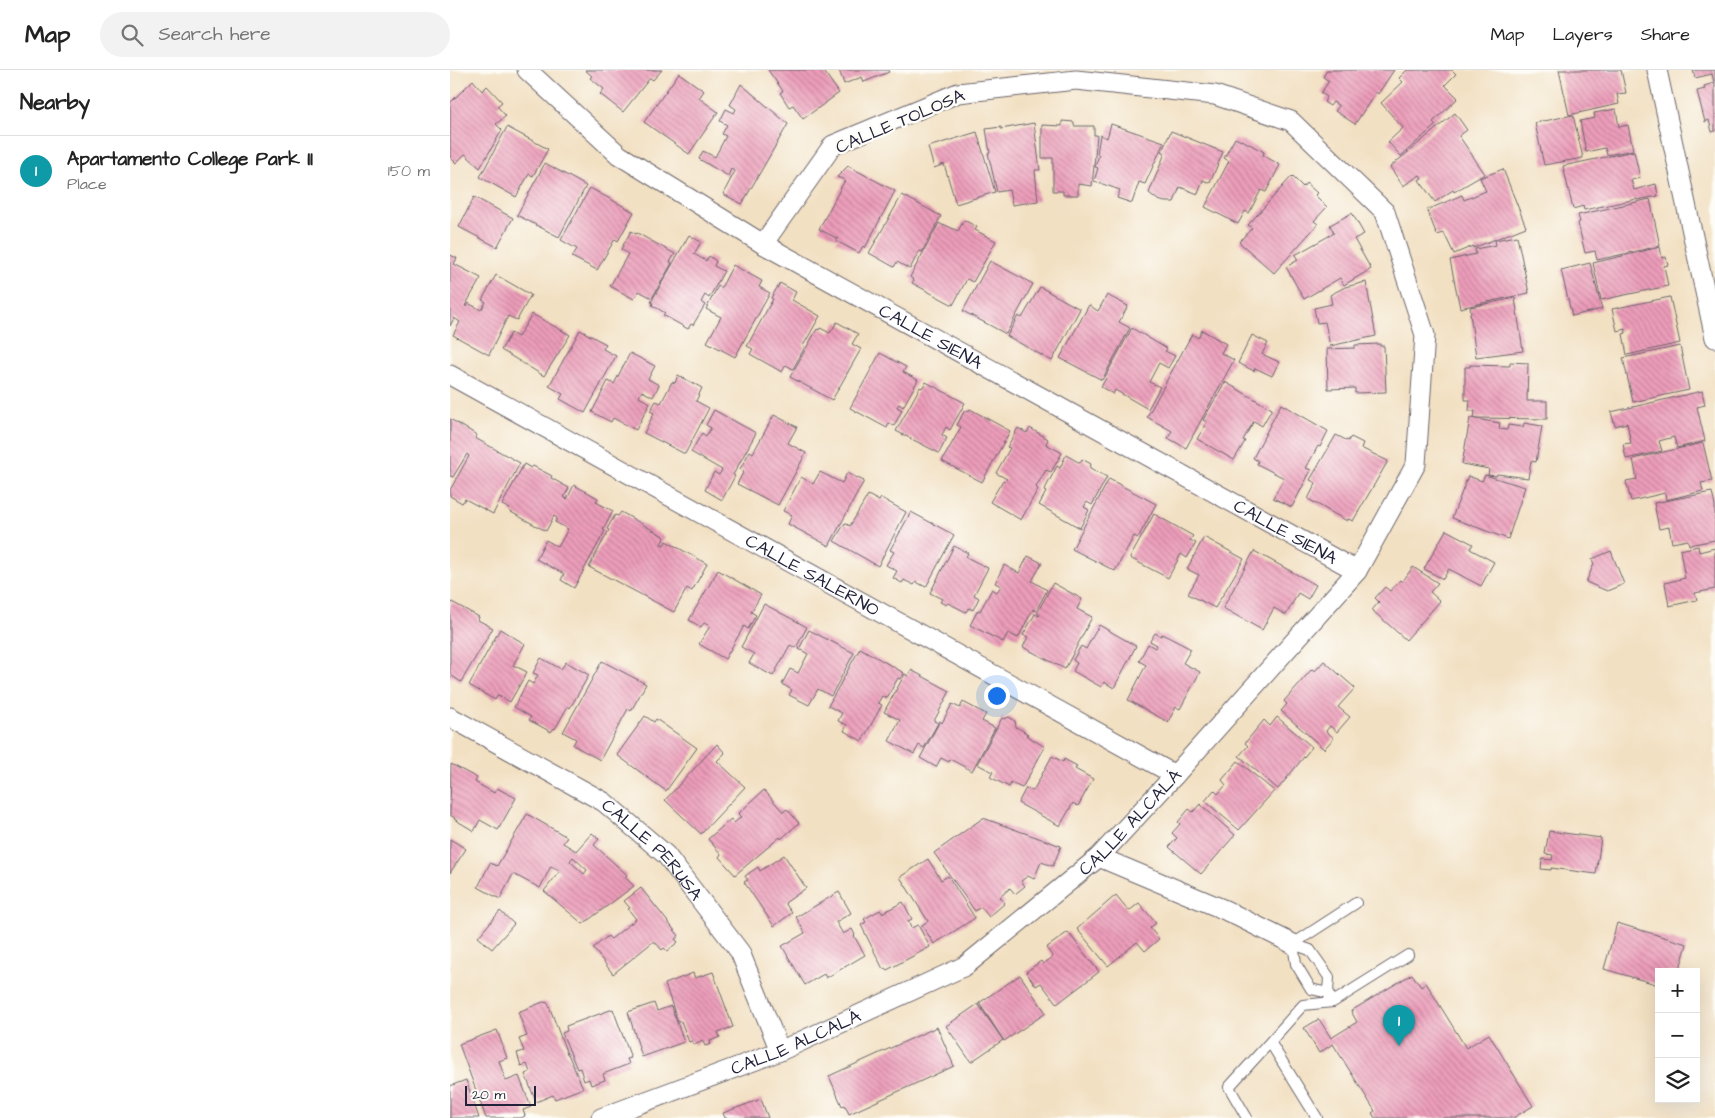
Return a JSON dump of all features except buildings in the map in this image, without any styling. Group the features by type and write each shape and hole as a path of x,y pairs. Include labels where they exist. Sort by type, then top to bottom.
{"street":[{"name":"CALLE SIENA","path":"527,70 619,155 763,244 1357,570"},
{"path":"1657,70 1715,338"},
{"name":"CALLE TOLOSA","path":"763,244 833,145 958,93 1076,80 1146,87 1215,95 1291,120 1385,212 1418,314"},
{"name":"CALLE ALCALÁ","path":"601,1118 780,1051 965,966 1099,857 1175,775 1357,570 1416,464 1425,335 1418,314"},
{"name":"CALLE SALERNO","path":"450,375 1175,775"},
{"name":"CALLE PERUSA","path":"450,717 604,802 666,854 740,952 780,1051"},
{"path":"1099,857 1225,910 1293,944"}],"lane":[{"path":"1293,944 1356,903"},
{"path":"1293,944 1310,950 1329,977 1331,998"},
{"path":"1293,944 1296,964 1311,989 1331,998"},
{"path":"1247,1118 1228,1087 1303,1005 1331,998 1408,955"},
{"path":"1270,1042 1317,1118"}],"place":[{"name":"Apartamento College Park II","path":"1399,1046"}]}
